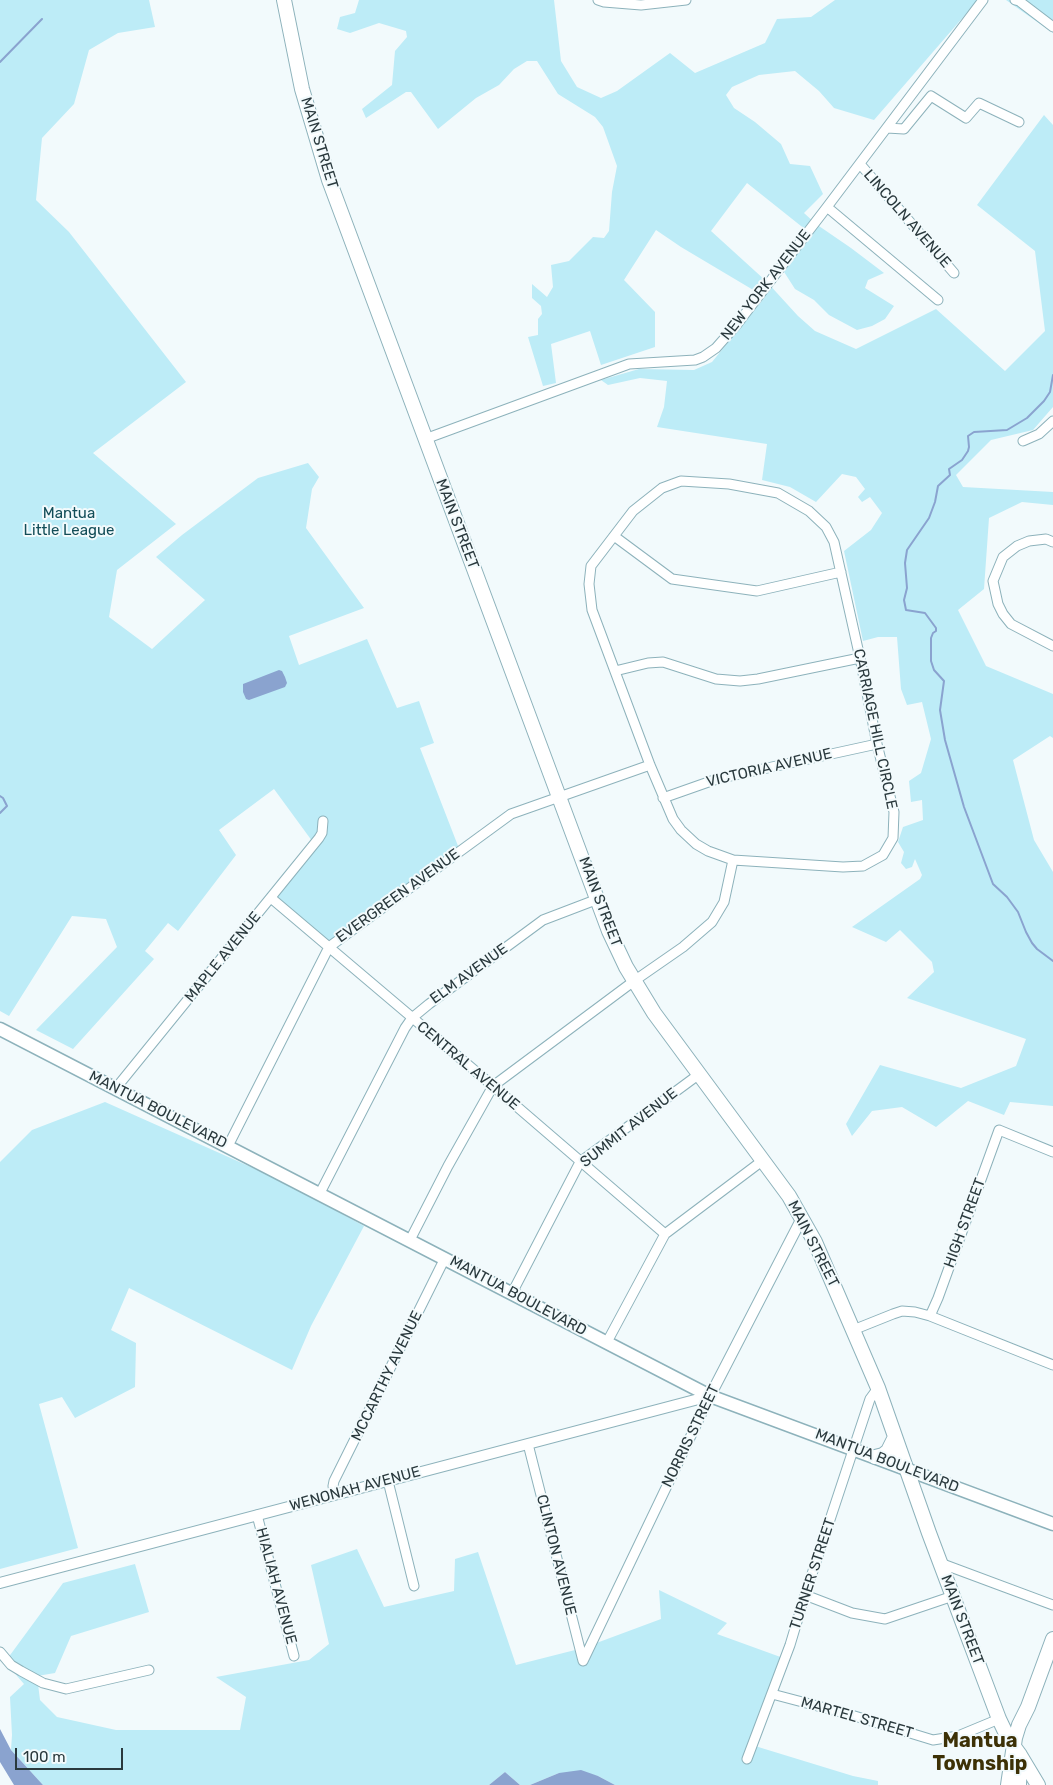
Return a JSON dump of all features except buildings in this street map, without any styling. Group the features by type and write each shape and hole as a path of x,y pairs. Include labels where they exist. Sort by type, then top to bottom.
{"main road":[{"name":"MAIN STREET","path":"284,0 296,61 317,143 342,216 618,949 634,981 654,1014 789,1196 815,1242 878,1388 940,1563 999,1719 1006,1735 1038,1785"},
{"name":"MANTUA BOULEVARD","path":"0,1029 320,1193 412,1235 445,1258 710,1396 1053,1524"},
{"path":"875,1457 883,1455 888,1451 895,1438"},
{"path":"1008,1785 1028,1707 1048,1668 1053,1639"},
{"path":"1017,1751 1019,1785"}],"street":[{"path":"598,0 641,5 686,0"},
{"name":"NEW YORK AVENUE","path":"425,440 629,364 683,362 704,357 716,348 738,323 860,164 983,0"},
{"path":"1015,0 1019,1 1053,27"},
{"path":"887,128 904,129 930,96 966,118 979,103 1019,122"},
{"name":"LINCOLN AVENUE","path":"860,164 954,274"},
{"path":"827,207 938,300"},
{"path":"1023,441 1039,434 1053,421"},
{"name":"CARRIAGE HILL CIRCLE","path":"681,481 729,484 778,493 810,511 826,527 834,542 842,572 877,744 894,812 893,838 883,855 863,866 843,867 733,860 708,851 696,844 681,830 673,819 663,798 592,610 589,584 591,566 633,511 662,488 681,481"},
{"path":"614,536 672,579 757,591 842,572"},
{"path":"1053,542 1046,539 1029,541 1017,546 1003,557 993,581 998,604 1011,624 1053,646"},
{"path":"615,671 648,663 662,662 716,679 740,681 758,680 860,658"},
{"name":"VICTORIA AVENUE","path":"663,798 717,779 877,744"},
{"name":"EVERGREEN AVENUE","path":"228,1146 329,946 501,820 559,796 650,765"},
{"name":"MAPLE AVENUE","path":"116,1088 322,833 323,821"},
{"path":"412,1235 493,1086 683,947 712,922 724,902 733,860"},
{"name":"CENTRAL AVENUE","path":"271,898 665,1234"},
{"name":"ELM AVENUE","path":"320,1193 405,1028 412,1018 543,920 598,899"},
{"name":"SUMMIT AVENUE","path":"512,1293 580,1162 698,1075"},
{"name":"HIGH STREET","path":"930,1316 999,1130 1053,1152"},
{"path":"607,1342 665,1234 762,1161"},
{"name":"NORRIS STREET","path":"585,1656 710,1396 802,1218"},
{"name":"MCCARTHY AVENUE","path":"335,1495 334,1481 445,1258"},
{"path":"853,1330 902,1311 930,1316 1053,1364"},
{"name":"TURNER STREET","path":"748,1760 790,1645 870,1399 878,1388"},
{"name":"WENONAH AVENUE","path":"0,1582 710,1396"},
{"name":"CLINTON AVENUE","path":"528,1444 583,1662 585,1656"},
{"path":"388,1481 414,1586"},
{"name":"HIALIAH AVENUE","path":"257,1515 294,1656"},
{"path":"940,1563 1053,1605"},
{"path":"805,1595 852,1613 885,1619 953,1596"},
{"path":"0,1652 11,1665 32,1677 54,1687 66,1689 149,1670"},
{"name":"MARTEL STREET","path":"772,1694 848,1714 933,1740 958,1736 999,1719"}],"green space":[{"name":"Mantua Little League","path":"0,0 149,0 155,27 118,33 89,50 74,104 42,138 36,200 69,232 186,382 93,453 176,524 117,570 109,617 152,649 205,600 156,557 258,478 308,463 319,477 312,489 306,528 364,608 289,636 299,665 367,639 397,708 419,701 434,743 420,748 460,851 331,951 273,900 315,845 274,789 219,830 236,855 178,931 168,923 145,951 154,959 73,1049 36,1030 117,947 106,919 72,916 9,1016 0,1011"},
{"path":"359,0 554,0 561,61 577,87 601,98 617,91 670,53 695,73 765,43 777,19 811,17 835,0 978,0 874,120 834,108 819,91 795,71 759,75 732,87 726,95 734,108 755,122 781,144 790,164 810,166 823,194 804,213 816,224 884,273 868,280 865,288 894,306 885,319 872,326 857,330 829,315 814,300 795,289 779,264 806,230 747,183 711,231 766,281 798,316 815,331 856,349 936,309 1005,371 1045,331 1035,251 977,205 1044,115 1053,125 1053,407 1033,430 991,440 956,475 963,487 1053,492 1053,505 1022,502 989,518 984,589 958,610 986,666 1053,694 1053,738 1050,736 1013,760 1034,840 1053,872 1053,1106 1010,1102 1004,1115 968,1101 936,1127 902,1107 872,1111 852,1136 846,1124 880,1065 961,1088 1016,1066 1026,1039 907,998 934,972 932,962 900,930 886,942 852,927 920,879 922,875 915,859 912,867 906,869 901,863 904,852 898,842 903,827 923,820 922,800 911,802 909,781 921,773 931,739 922,702 907,705 901,689 897,637 878,637 863,641 844,551 871,530 882,513 870,497 862,502 858,497 865,489 856,477 842,474 816,502 790,487 762,480 767,444 657,427 664,407 667,381 640,378 608,385 601,380 639,369 694,370 712,362 765,297 656,230 624,280 655,312 655,347 601,365 590,331 551,344 556,383 543,386 528,337 538,335 538,319 542,314 541,306 532,298 532,284 547,297 553,287 551,265 569,261 593,237 604,238 609,231 612,192 617,166 603,127 595,117 558,94 537,61 527,61 514,69 499,85 476,98 438,129 411,92 406,92 366,118 362,109 392,85 395,51 407,37 406,31 379,23 350,33 337,29 340,17 355,13"},
{"path":"1006,0 1053,0 1053,33"},
{"path":"105,1102 280,1180 364,1226 311,1326 292,1370 129,1288 111,1330 136,1343 135,1387 75,1418 62,1397 39,1404 78,1548 0,1569 0,1162 32,1130"},
{"path":"357,1549 384,1607 454,1591 455,1559 478,1552 516,1665 583,1648 661,1619 659,1590 727,1623 717,1634 786,1659 755,1746 853,1776 878,1781 878,1785 615,1785 598,1776 559,1773 530,1785 520,1785 505,1772 489,1785 43,1785 11,1750 10,1697 24,1684 5,1662 63,1583 135,1564 149,1612 71,1636 55,1673 37,1676 40,1700 57,1717 116,1730 240,1730 246,1697 216,1677 309,1660 329,1644 311,1565"}],"shaded area":[{"path":"279,670 282,671 285,677 287,683 285,687 249,700 246,699 243,692 243,684"},
{"path":"0,1729 11,1750 43,1785 14,1785 0,1762"},
{"path":"581,1770 615,1785 530,1785 559,1773"},
{"path":"505,1772 520,1785 489,1785"}],"waterway":[{"path":"0,62 42,19"},
{"path":"1053,375 1050,392 1027,418 1007,430 974,432 968,436 968,451 962,460 949,469 950,475 938,486 929,518 907,550 905,563 907,588 904,600 906,610 925,613 936,628 931,638 931,661 934,670 944,681 940,710 945,740 964,807 993,884 1007,897 1018,912 1032,943 1053,961"},
{"path":"0,796 7,806 0,813"}],"district":[{"name":"Mantua Township","path":"980,1752"}]}
